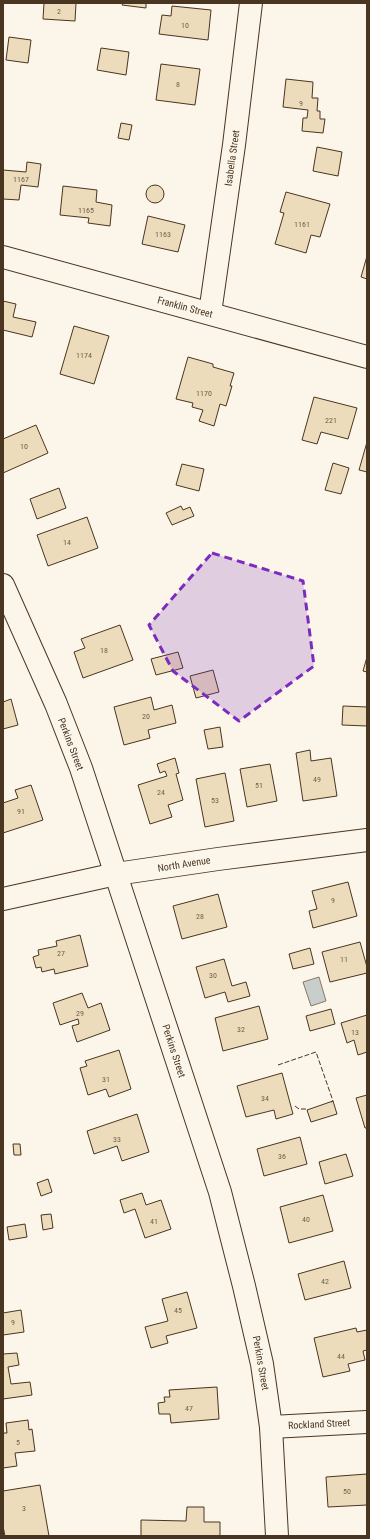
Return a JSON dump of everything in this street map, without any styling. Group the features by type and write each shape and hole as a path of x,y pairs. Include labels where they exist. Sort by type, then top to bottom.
{"street":[{"name":"Isabella Street","path":"210,313 234,145 250,3"},
{"name":"Franklin Street","path":"3,257 367,357"},
{"name":"Perkins Street","path":"3,584 31,645 69,736 116,874 220,1192 262,1364 271,1427 277,1536"},
{"name":"North Avenue","path":"3,898 116,874 367,840"},
{"name":"Rockland Street","path":"271,1427 367,1422"}],"highlighted area":[{"path":"212,553 303,581 314,666 239,721 173,671 149,625"}],"shaded area":[{"path":"319,977 326,1001 311,1006 303,982"}],"building":[{"path":"44,3 76,3 75,21 43,19"},
{"path":"123,3 146,3 146,8 122,5"},
{"path":"172,6 211,10 208,40 159,34 162,15 171,16"},
{"path":"9,37 31,40 28,63 6,60"},
{"path":"101,48 129,52 126,75 97,70"},
{"path":"161,64 200,69 195,105 156,100"},
{"path":"286,79 313,82 312,98 318,98 317,111 320,111 320,119 325,119 323,133 302,131 303,118 307,118 308,110 283,107"},
{"path":"121,123 132,125 129,140 118,138"},
{"path":"317,147 342,152 338,176 313,171"},
{"path":"27,162 41,164 38,187 21,185 19,200 3,199 3,170 26,172"},
{"path":"155,185 161,188 164,194 161,200 155,203 149,200 146,194 149,188"},
{"path":"63,186 97,190 96,202 112,205 110,226 88,223 89,218 60,215"},
{"path":"286,192 330,204 320,237 311,235 306,253 275,244 284,213 280,212"},
{"path":"148,216 185,225 178,252 142,244"},
{"path":"367,256 367,279 361,277"},
{"path":"3,301 16,304 13,317 36,322 32,337 3,330"},
{"path":"74,326 109,336 94,384 60,374"},
{"path":"188,357 213,364 213,367 234,373 226,406 220,404 214,426 199,421 203,410 192,407 193,403 176,399"},
{"path":"314,397 357,408 348,439 321,432 317,444 302,440"},
{"path":"36,425 48,453 3,473 3,439"},
{"path":"367,442 367,472 359,470"},
{"path":"333,463 349,468 341,494 325,490"},
{"path":"182,464 204,469 199,491 176,485"},
{"path":"59,488 66,508 37,519 30,499"},
{"path":"181,506 183,510 190,507 194,516 172,525 166,513"},
{"path":"87,517 98,548 48,566 37,535"},
{"path":"120,625 133,660 83,678 74,652 85,648 81,639"},
{"path":"178,652 183,668 156,675 151,659"},
{"path":"367,657 367,672 363,671"},
{"path":"213,670 219,692 196,698 190,676"},
{"path":"151,697 154,710 172,705 176,723 148,730 150,738 124,745 114,707"},
{"path":"11,699 18,725 3,729 3,702"},
{"path":"343,706 367,707 367,726 342,725"},
{"path":"220,727 223,747 208,749 204,730"},
{"path":"310,750 311,761 331,758 337,796 303,801 296,753"},
{"path":"175,758 179,773 176,774 183,800 168,805 172,817 150,824 138,785 167,776 165,771 160,773 157,764"},
{"path":"270,764 277,801 247,807 240,769"},
{"path":"225,773 234,821 205,827 196,779"},
{"path":"31,785 43,820 3,833 3,803 18,798 15,790"},
{"path":"348,882 357,916 313,928 309,911 317,909 312,891"},
{"path":"218,894 227,927 182,939 173,906"},
{"path":"80,935 88,966 55,974 54,969 42,972 41,967 36,968 33,957 39,955 38,950 57,946 56,941"},
{"path":"360,942 367,967 367,973 330,982 322,952"},
{"path":"310,948 314,964 293,969 289,954"},
{"path":"224,959 232,986 246,982 250,996 228,1002 225,992 205,998 196,967"},
{"path":"82,993 88,1008 101,1003 110,1030 77,1042 72,1026 79,1024 78,1019 60,1025 53,1003"},
{"path":"259,1006 268,1039 223,1051 215,1018"},
{"path":"331,1009 335,1024 310,1031 306,1016"},
{"path":"367,1015 367,1052 358,1055 354,1040 347,1043 341,1023"},
{"path":"119,1050 131,1089 109,1097 106,1089 88,1095 80,1068 87,1066 85,1061"},
{"path":"282,1073 293,1114 276,1119 274,1110 246,1117 237,1086"},
{"path":"367,1095 367,1128 365,1128 356,1098"},
{"path":"333,1101 337,1114 311,1122 307,1110"},
{"path":"137,1114 149,1152 122,1161 117,1146 94,1154 87,1131"},
{"path":"300,1137 307,1164 264,1176 257,1149"},
{"path":"13,1144 20,1144 21,1155 14,1155"},
{"path":"346,1154 353,1176 325,1184 319,1162"},
{"path":"48,1179 52,1192 41,1196 37,1183"},
{"path":"142,1193 146,1205 161,1200 171,1229 145,1238 135,1209 124,1213 120,1200"},
{"path":"323,1195 333,1231 289,1243 280,1207"},
{"path":"51,1214 53,1228 43,1230 41,1215"},
{"path":"25,1224 27,1237 9,1240 7,1227"},
{"path":"344,1261 351,1288 305,1300 298,1274"},
{"path":"187,1292 197,1328 166,1336 168,1343 151,1348 145,1327 168,1321 162,1299"},
{"path":"21,1310 24,1332 3,1335 3,1313"},
{"path":"356,1328 357,1332 367,1330 367,1350 363,1351 365,1360 348,1364 350,1371 323,1377 314,1338"},
{"path":"17,1353 19,1365 8,1367 11,1384 30,1382 32,1395 3,1399 3,1354"},
{"path":"217,1387 219,1419 171,1423 170,1414 159,1414 158,1403 165,1402 164,1397 170,1397 169,1390"},
{"path":"28,1420 29,1430 32,1429 35,1451 15,1453 17,1466 3,1468 3,1433 7,1433 6,1423"},
{"path":"367,1474 367,1505 328,1507 326,1477"},
{"path":"40,1485 49,1536 5,1536 3,1526 3,1491"},
{"path":"187,1507 204,1507 204,1522 220,1522 220,1536 141,1536 141,1520 186,1521"}],"fence":[{"path":"278,1065 316,1052 333,1101 331,1102"},
{"path":"295,1106 299,1109 308,1109"}]}
